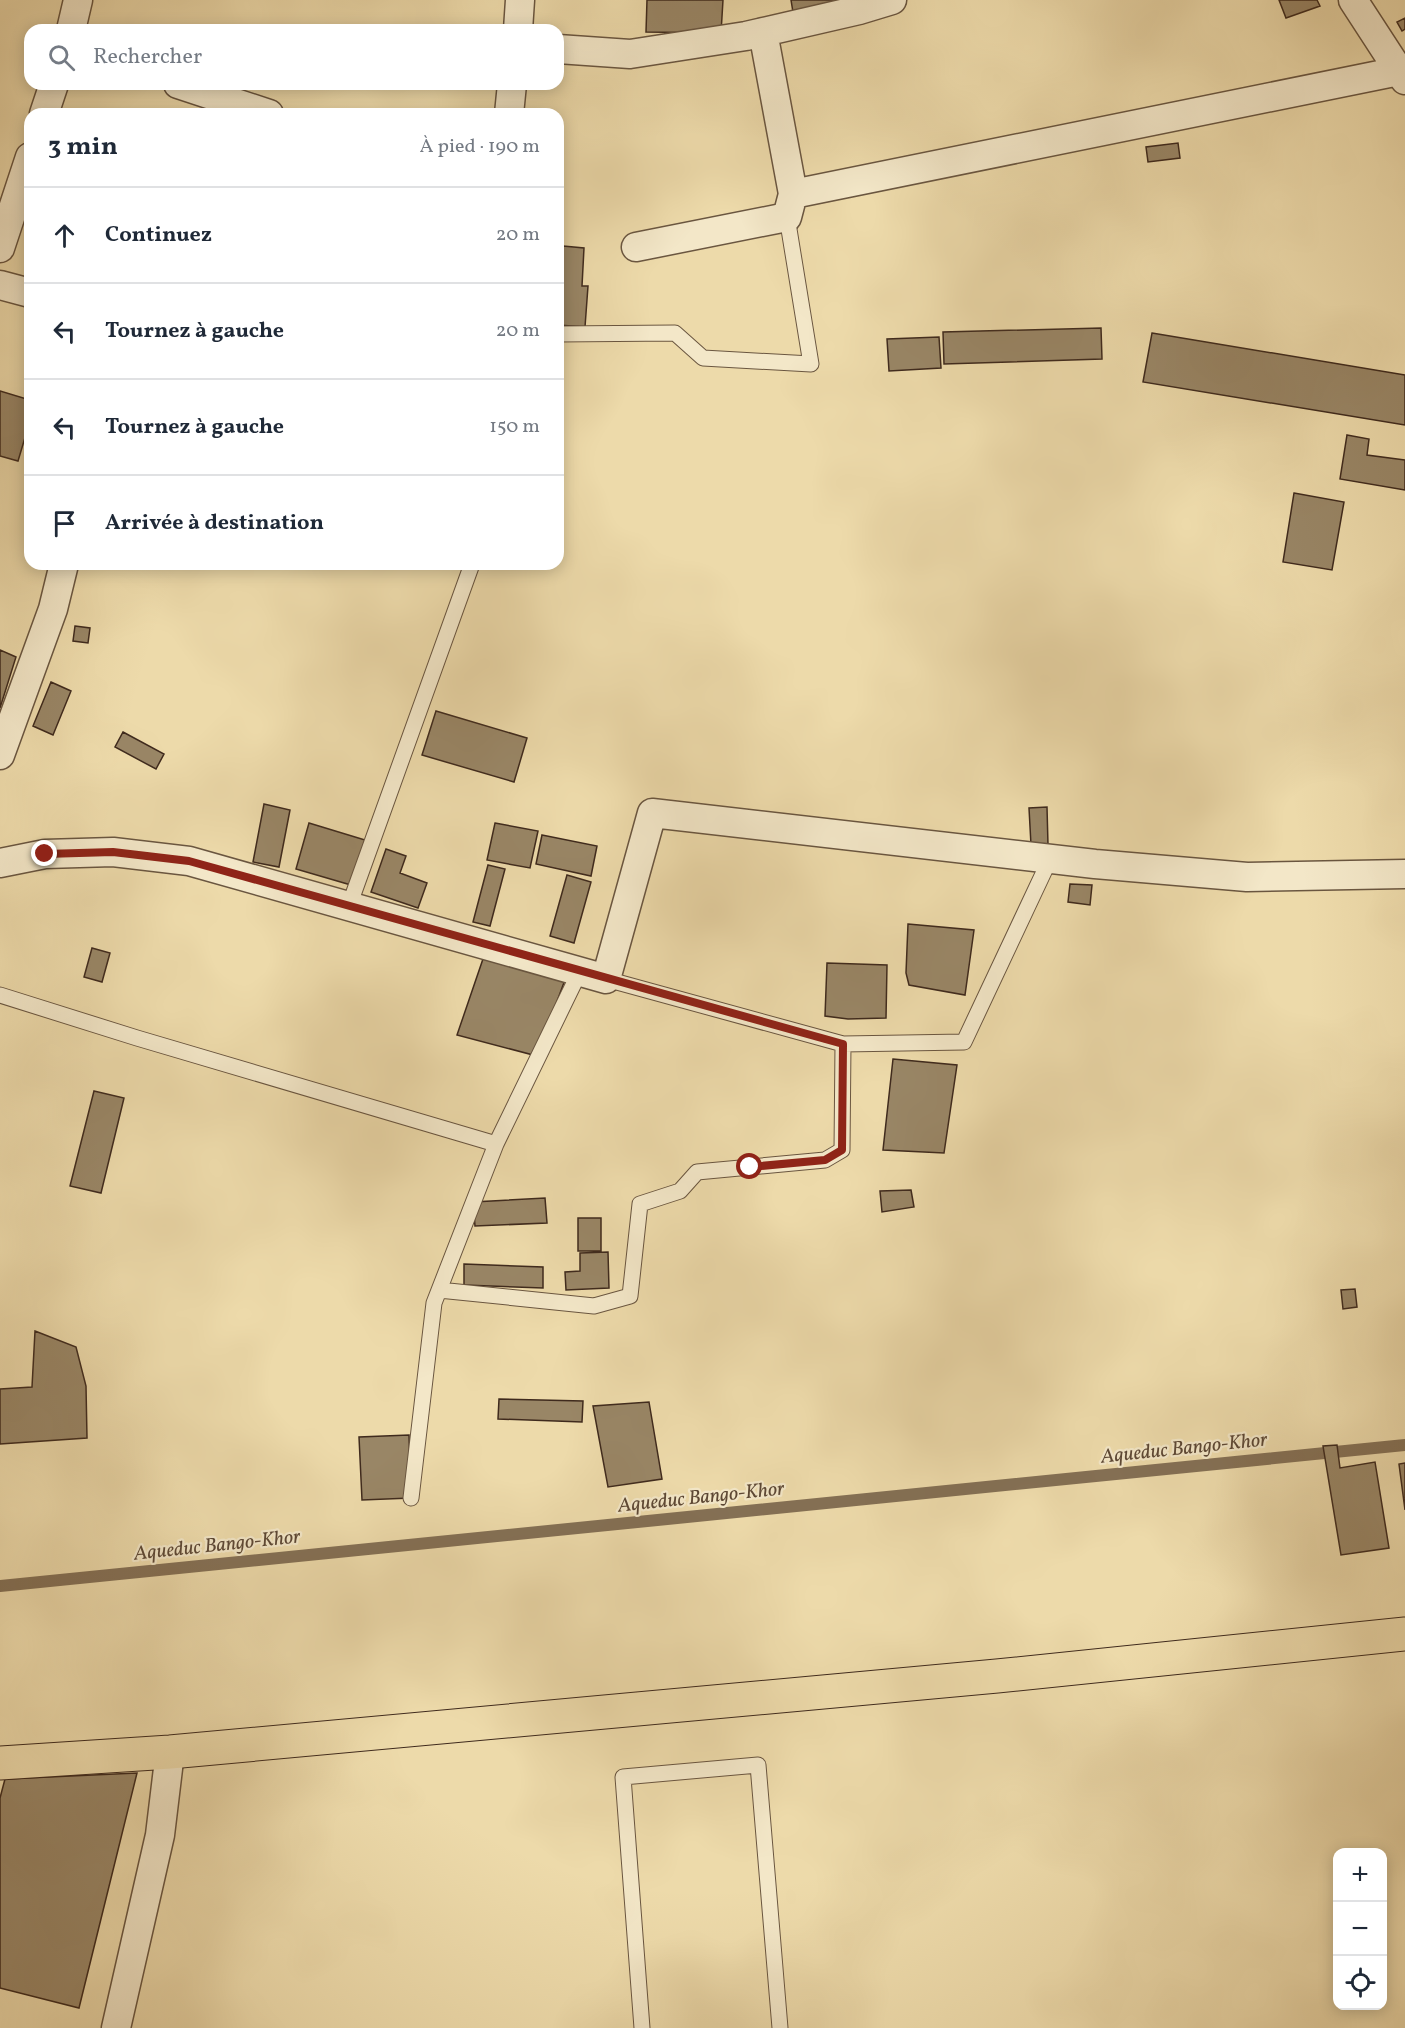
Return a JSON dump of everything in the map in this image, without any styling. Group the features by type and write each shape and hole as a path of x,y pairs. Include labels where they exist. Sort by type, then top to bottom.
{"highway":[{"path":"0,1763 170,1752 997,1676 1405,1634"}],"street":[{"path":"72,24 78,0"},
{"path":"518,24 520,0"},
{"path":"564,49 630,54 763,32 857,5 892,0"},
{"path":"636,247 790,206 1402,76 1353,0"},
{"path":"763,32 790,206"},
{"path":"46,108 52,90"},
{"path":"196,90 251,108"},
{"path":"510,108 511,90"},
{"path":"0,248 24,175"},
{"path":"0,285 24,291"},
{"path":"0,755 53,609 63,570"},
{"path":"0,863 45,854 113,852 189,861 593,975 652,813 1050,859 1247,877 1405,874"},
{"path":"116,2028 160,1835 170,1752"}],"lane":[{"path":"564,334 675,333 703,358 810,364 790,206"},
{"path":"349,906 470,570"},
{"path":"411,1498 434,1304 496,1144 593,975 843,1044 964,1042 1050,859"},
{"path":"0,995 496,1144"},
{"path":"439,1290 594,1306 630,1296 640,1204 680,1191 697,1172 825,1160 842,1150 843,1044"},
{"path":"642,2028 623,1777 758,1765 780,2028"}],"building":[{"path":"647,0 723,0 721,33 646,32"},
{"path":"791,0 851,0 793,12"},
{"path":"1279,0 1317,0 1320,6 1286,18"},
{"path":"1405,18 1405,29 1402,31 1397,22"},
{"path":"1178,143 1180,158 1148,162 1146,147"},
{"path":"564,246 584,248 582,286 588,286 585,327 564,325"},
{"path":"1101,328 1102,359 944,364 943,332"},
{"path":"1152,333 1405,375 1405,425 1143,382"},
{"path":"939,337 941,368 889,371 887,339"},
{"path":"0,391 24,398 24,441 18,461 0,456"},
{"path":"1347,435 1369,439 1367,455 1405,460 1405,490 1340,479"},
{"path":"1294,493 1344,502 1332,570 1283,562"},
{"path":"75,626 90,628 88,643 73,641"},
{"path":"0,650 16,657 0,708"},
{"path":"51,682 71,691 53,735 33,726"},
{"path":"436,711 527,738 514,782 422,755"},
{"path":"123,732 164,754 156,769 115,747"},
{"path":"264,804 290,810 279,867 253,862"},
{"path":"1047,807 1048,845 1031,845 1029,808"},
{"path":"309,823 365,840 351,885 296,869"},
{"path":"495,823 538,831 530,868 487,860"},
{"path":"542,835 597,846 591,876 536,864"},
{"path":"386,849 406,856 400,873 427,883 418,908 371,892"},
{"path":"488,865 505,869 490,926 473,922"},
{"path":"567,875 591,882 574,943 550,936"},
{"path":"1070,884 1092,885 1090,905 1068,902"},
{"path":"908,924 974,930 965,995 909,985 906,973"},
{"path":"92,948 110,953 102,982 84,977"},
{"path":"484,956 566,977 537,1056 457,1035"},
{"path":"827,963 887,965 886,1018 848,1019 825,1016"},
{"path":"893,1059 957,1065 944,1153 883,1150"},
{"path":"94,1091 124,1098 101,1193 70,1186"},
{"path":"911,1190 914,1207 882,1212 880,1191"},
{"path":"545,1198 547,1223 475,1226 473,1202"},
{"path":"578,1218 601,1218 601,1251 578,1251"},
{"path":"608,1252 609,1288 566,1290 565,1272 580,1271 580,1253"},
{"path":"464,1264 543,1267 543,1288 464,1285"},
{"path":"1355,1289 1357,1307 1343,1309 1341,1290"},
{"path":"35,1331 76,1347 86,1386 87,1438 0,1444 0,1389 32,1387"},
{"path":"499,1399 583,1401 582,1422 498,1419"},
{"path":"649,1402 662,1479 608,1487 593,1406"},
{"path":"409,1435 411,1498 362,1500 359,1437"},
{"path":"1337,1445 1340,1468 1375,1462 1389,1548 1341,1555 1323,1446"},
{"path":"1405,1463 1405,1510 1399,1464"},
{"path":"137,1773 79,2008 0,1988 0,1798 5,1779"}],"waterway":[{"name":"Aqueduc Bango-Khor","path":"0,1586 1405,1445"}],"route":[{"path":"45,854 113,852 189,861 843,1044 842,1150 825,1160 750,1167"}]}
